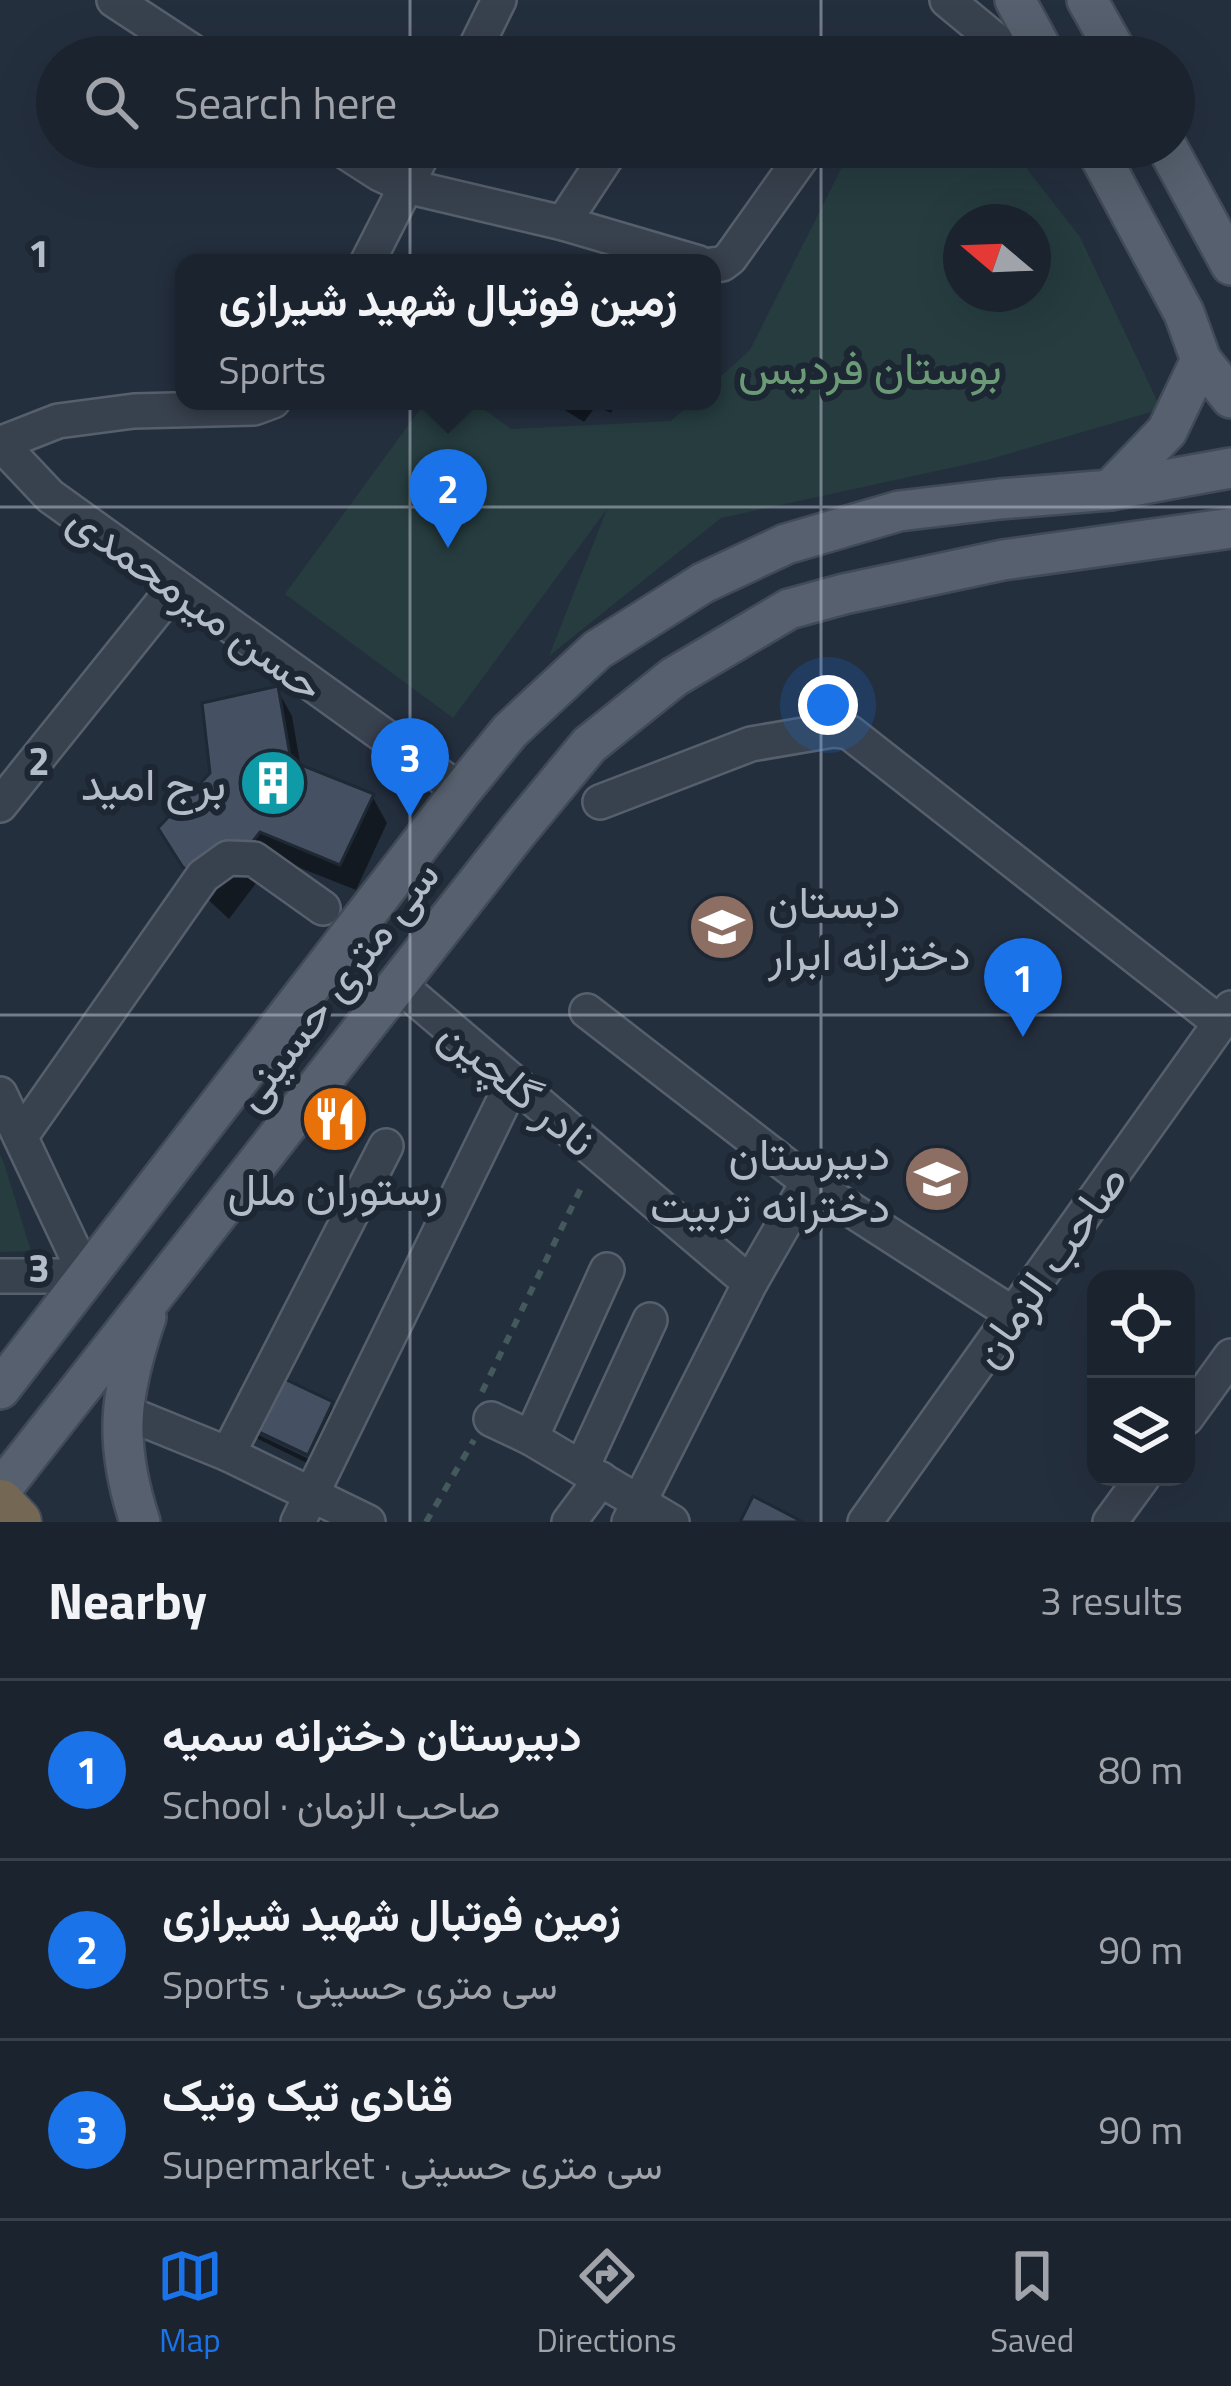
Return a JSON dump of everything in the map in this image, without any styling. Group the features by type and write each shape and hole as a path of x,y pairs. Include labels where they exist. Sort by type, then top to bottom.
{"highway":[{"path":"0,1504 16,1522"}],"main road":[{"path":"1015,0 1035,36"},
{"path":"1087,0 1107,36"},
{"path":"1106,168 1184,313 1201,359 1231,398"},
{"path":"1179,168 1231,265"},
{"path":"1110,490 1167,430 1201,359"},
{"name":"سی متری حسینی","path":"0,1389 461,790 510,731 597,650 703,583 786,544 899,511 1110,490 1231,468"},
{"name":"سی متری حسینی","path":"0,1491 589,745 674,676 789,609 844,594 1003,560 1231,528"},
{"path":"140,1522 121,1444 122,1411 132,1356 155,1291"}],"street":[{"path":"114,0 169,36"},
{"path":"481,36 499,0"},
{"path":"947,0 991,36"},
{"path":"370,168 406,186 668,254"},
{"path":"372,254 415,168"},
{"path":"563,223 599,168"},
{"path":"721,264 793,168"},
{"path":"1,443 58,421 175,410"},
{"name":"حسن میرمحمدی","path":"1,443 50,496 461,790"},
{"path":"0,805 176,587"},
{"path":"600,802 751,744 833,730 849,732 1226,1016"},
{"path":"21,1136 203,876 228,858 254,859 323,908"},
{"name":"نادر گلچین","path":"397,983 750,1283"},
{"path":"587,1011 808,1182 1013,1315"},
{"name":"صاحب الزمان","path":"865,1522 1226,1016"},
{"path":"306,1508 513,1082"},
{"path":"0,1094 86,1276 0,1276"},
{"path":"228,1454 386,1146"},
{"path":"634,1512 750,1283 808,1182"},
{"path":"531,1438 607,1270"},
{"path":"569,1522 650,1320"},
{"path":"1195,1406 1231,1356"},
{"path":"122,1411 228,1454 306,1508 368,1522"},
{"path":"491,1419 591,1473 634,1512 672,1522"},
{"path":"1110,1522 1136,1486"}],"path":[{"path":"426,1522 484,1423 491,1419 474,1408 598,1152"}],"green space":[{"name":"بوستان فردیس","path":"841,168 1026,168 1080,237 1161,409 987,460 721,518 549,656 607,509 453,718 285,594 419,410 485,410 511,429 671,421 684,410 721,410 721,376 750,350"},
{"path":"0,1155 4,1163 31,1251 0,1252"}],"building":[{"name":"برج امید","path":"278,686 291,761 374,794 340,865 260,832 212,894 182,866 158,828 210,773 202,703"},
{"path":"272,1373 333,1402 308,1455 246,1426"},
{"path":"753,1496 803,1522 740,1522"}],"place":[{"name":"زمین فوتبال شهید شیرازی","path":"448,548"},
{"name":"برج امید","path":"273,783"},
{"name":"قنادی تیک وتیک","path":"410,817"},
{"name":"دبستان دخترانه ابرار","path":"722,927"},
{"name":"دبیرستان دخترانه سمیه","path":"1023,1037"},
{"name":"رستوران ملل","path":"335,1119"},
{"name":"دبیرستان دخترانه تربیت","path":"937,1179"}]}
